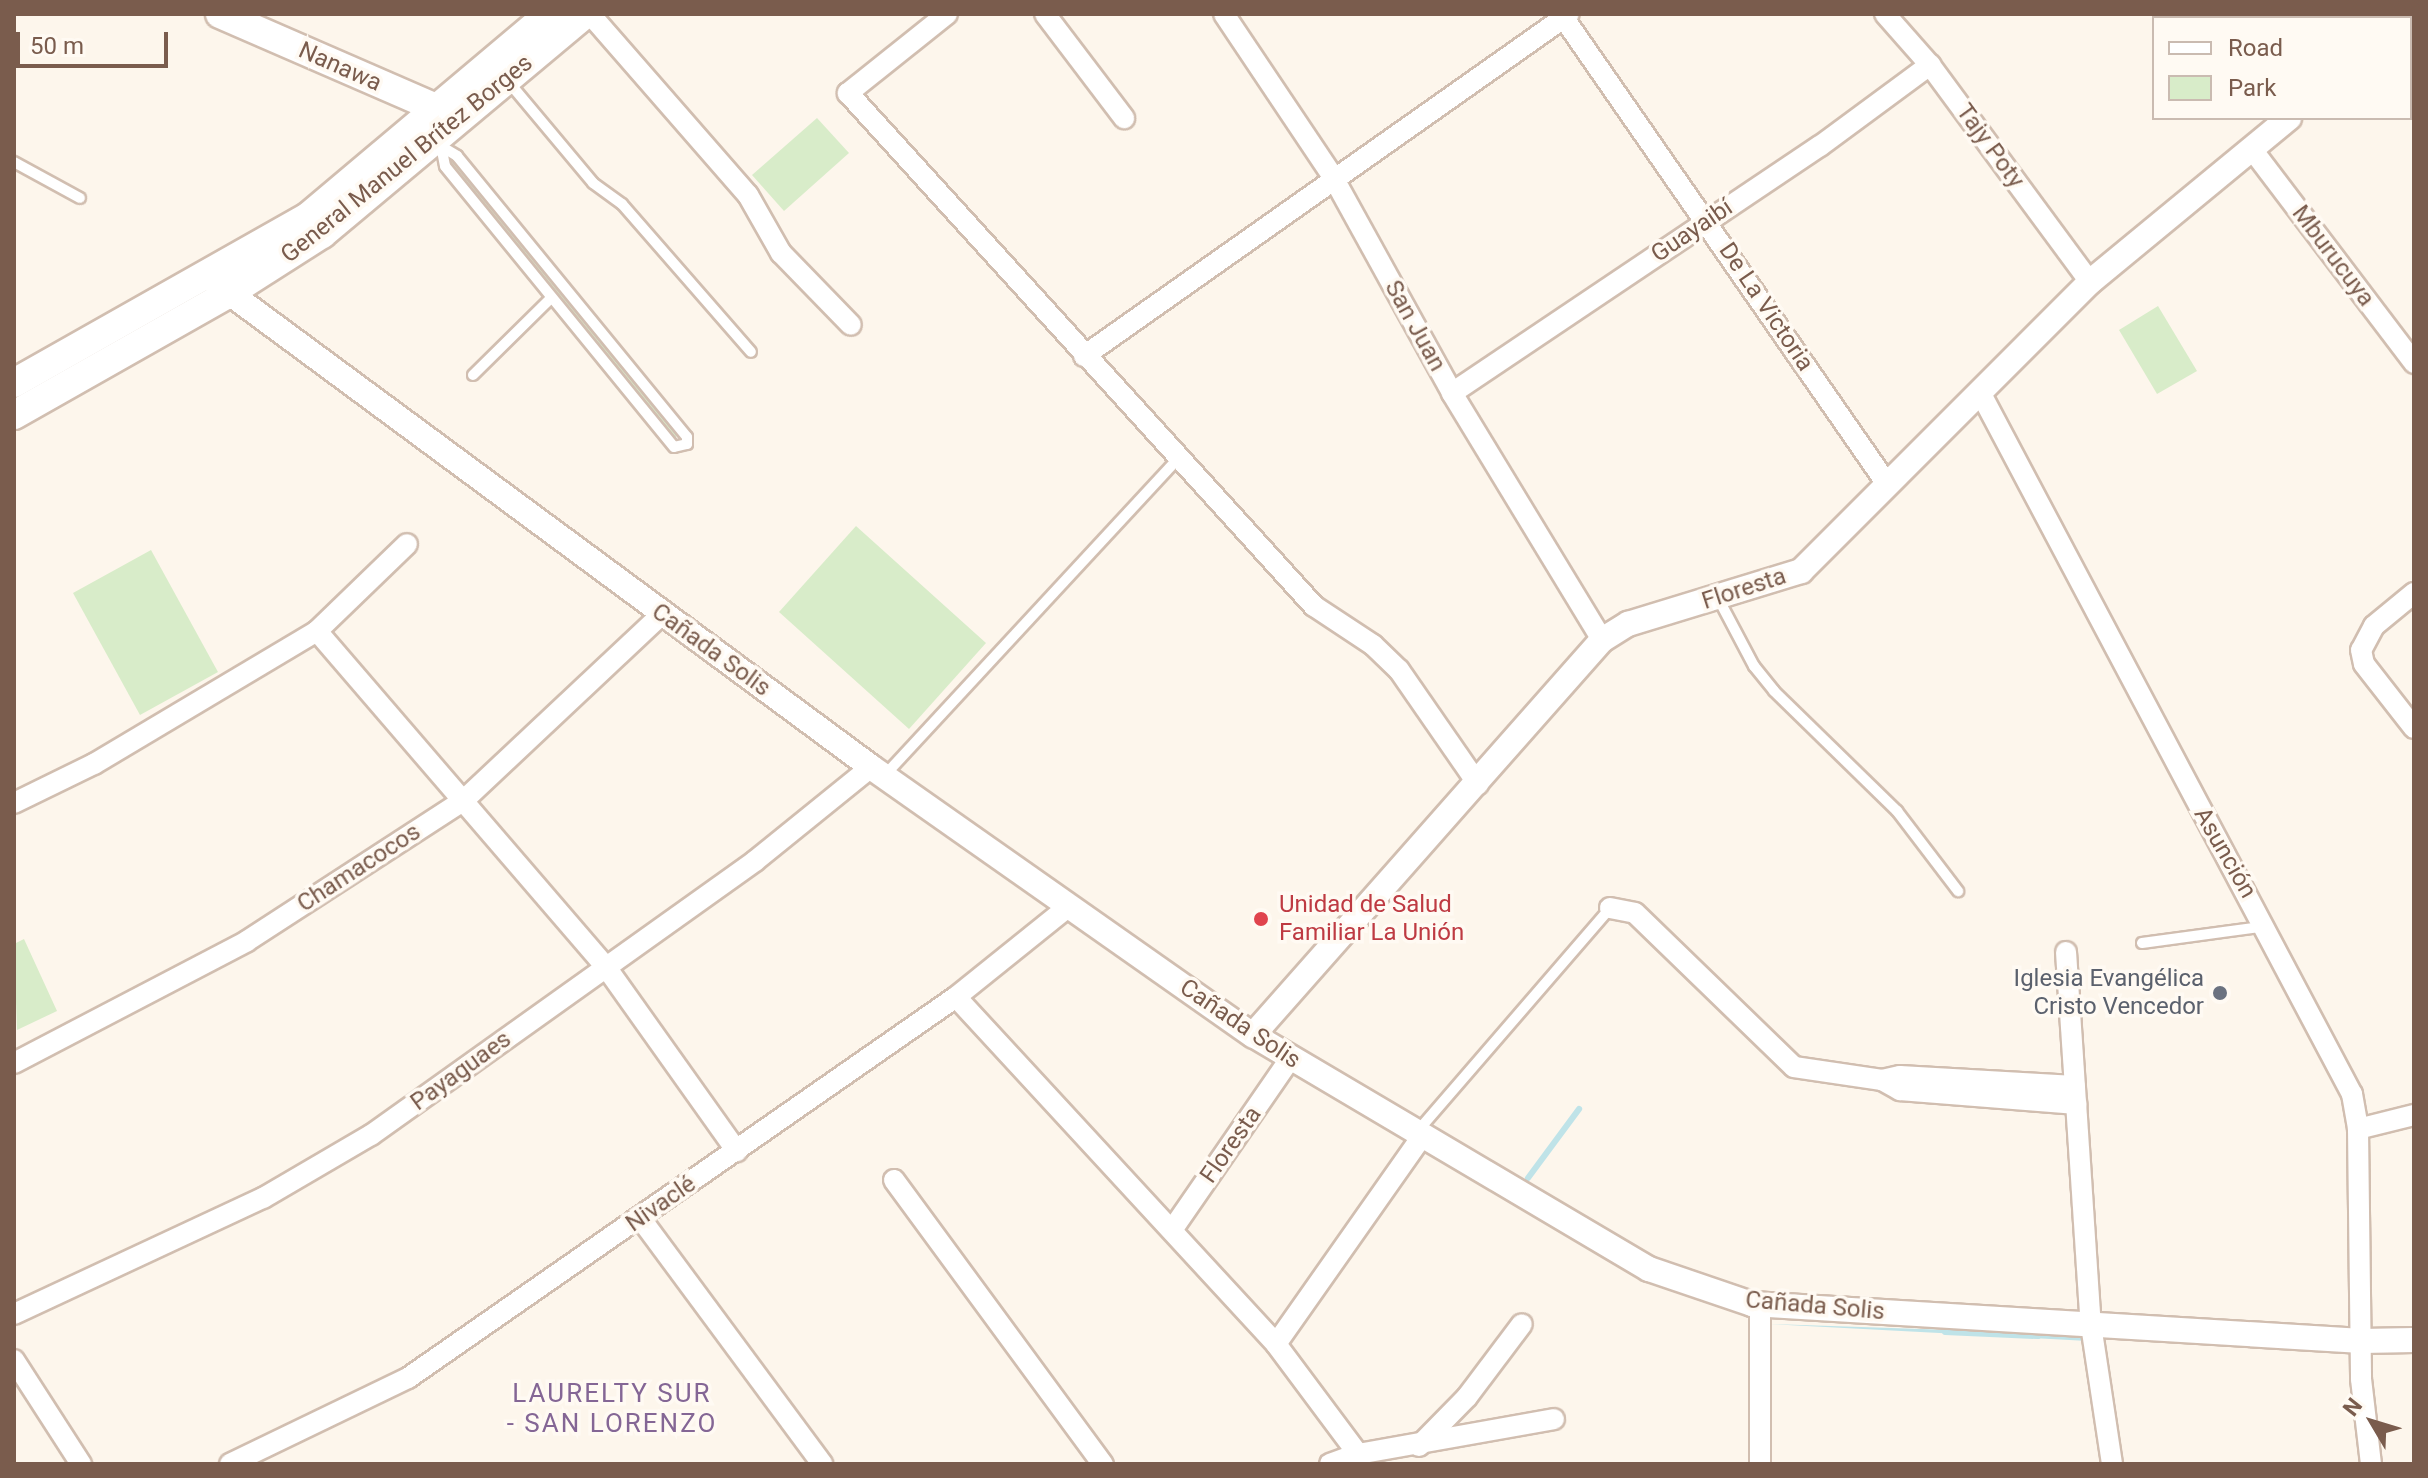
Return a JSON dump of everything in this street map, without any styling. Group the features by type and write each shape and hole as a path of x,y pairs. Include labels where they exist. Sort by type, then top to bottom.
{"main road":[{"name":"Nanawa","path":"220,14 438,128"},
{"name":"General Manuel Brítez Borges","path":"16,375 219,285 322,234 438,128 549,14"},
{"name":"General Manuel Brítez Borges","path":"438,128 507,79 587,14"},
{"name":"General Manuel Brítez Borges","path":"14,415 219,285"}],"street":[{"path":"587,14 748,195 781,253 851,325"},
{"path":"947,14 848,93 1314,606 1373,645 1399,670 1478,784"},
{"path":"1045,14 1124,118"},
{"name":"San Juan","path":"1224,14 1333,177 1452,393 1602,640"},
{"name":"Tajy Poty","path":"1885,14 1930,65 2090,282"},
{"path":"1084,356 1565,15"},
{"name":"De La Victoria","path":"1565,15 1887,484"},
{"name":"Guayaibí","path":"1452,393 1707,221 1930,65"},
{"name":"Floresta","path":"1253,1035 1478,784 1602,640 1628,624 1801,571 2090,282 2286,120"},
{"name":"Mburucuya","path":"2251,148 2414,363"},
{"name":"Cañada Solis","path":"219,285 878,772 1253,1035 1649,1269 1705,1292 1760,1304 2362,1341 2414,1340"},
{"name":"Asunción","path":"1981,394 2174,763 2336,1055 2352,1094 2358,1129 2361,1379 2371,1464"},
{"path":"14,803 94,764 317,631 407,544"},
{"path":"2414,593 2374,626 2361,650 2364,664 2414,728"},
{"name":"Chamacocos","path":"14,1063 247,941 464,800 662,614"},
{"path":"317,631 606,967 737,1151"},
{"name":"Payaguaes","path":"14,1314 263,1198 371,1135 878,772"},
{"path":"1610,908 1622,906 1635,913 1778,1057 1794,1067 1882,1080 1900,1076 2075,1095"},
{"name":"Nivaclé","path":"230,1464 408,1378 641,1219 956,997 1068,907"},
{"path":"2066,952 2091,1325 2112,1464"},
{"path":"956,997 1276,1344 1358,1454"},
{"name":"Floresta","path":"1172,1230 1290,1059"},
{"path":"2358,1129 2414,1115"},
{"path":"1276,1344 1419,1134"},
{"path":"894,1180 1103,1464"},
{"path":"641,1219 822,1464"},
{"path":"1760,1304 1760,1464"},
{"path":"1418,1447 1467,1397 1522,1324"},
{"path":"14,1360 81,1464"},
{"path":"1330,1464 1358,1454 1418,1447 1554,1419"}],"lane":[{"path":"507,79 593,183 622,204 751,352"},
{"path":"438,128 457,156 687,437 687,444 674,447 445,166 438,128"},
{"path":"14,162 80,198"},
{"path":"473,375 551,298"},
{"path":"878,772 1179,458"},
{"path":"1718,598 1754,666 1774,691 1897,811 1958,891"},
{"path":"1419,1134 1610,908"},
{"path":"2142,943 2267,926"}],"green space":[{"path":"817,118 849,153 784,211 752,175"},
{"path":"449,157 677,434 676,438 445,158"},
{"path":"2158,306 2197,371 2157,394 2119,330"},
{"path":"856,526 986,643 909,729 779,612"},
{"path":"151,550 218,672 140,715 73,593"},
{"path":"24,939 57,1011 17,1030 14,944"}],"water":[{"path":"1769,1324 2012,1332 2076,1336 2088,1341"}],"waterway":[{"path":"1528,1178 1579,1109"},
{"path":"1945,1332 2038,1336"}],"place":[{"name":"Unidad de Salud Familiar La Unión","path":"1261,919"},
{"name":"Iglesia Evangélica Cristo Vencedor","path":"2220,993"}],"district":[{"name":"LAURELTY SUR - SAN LORENZO","path":"612,1409"}]}
